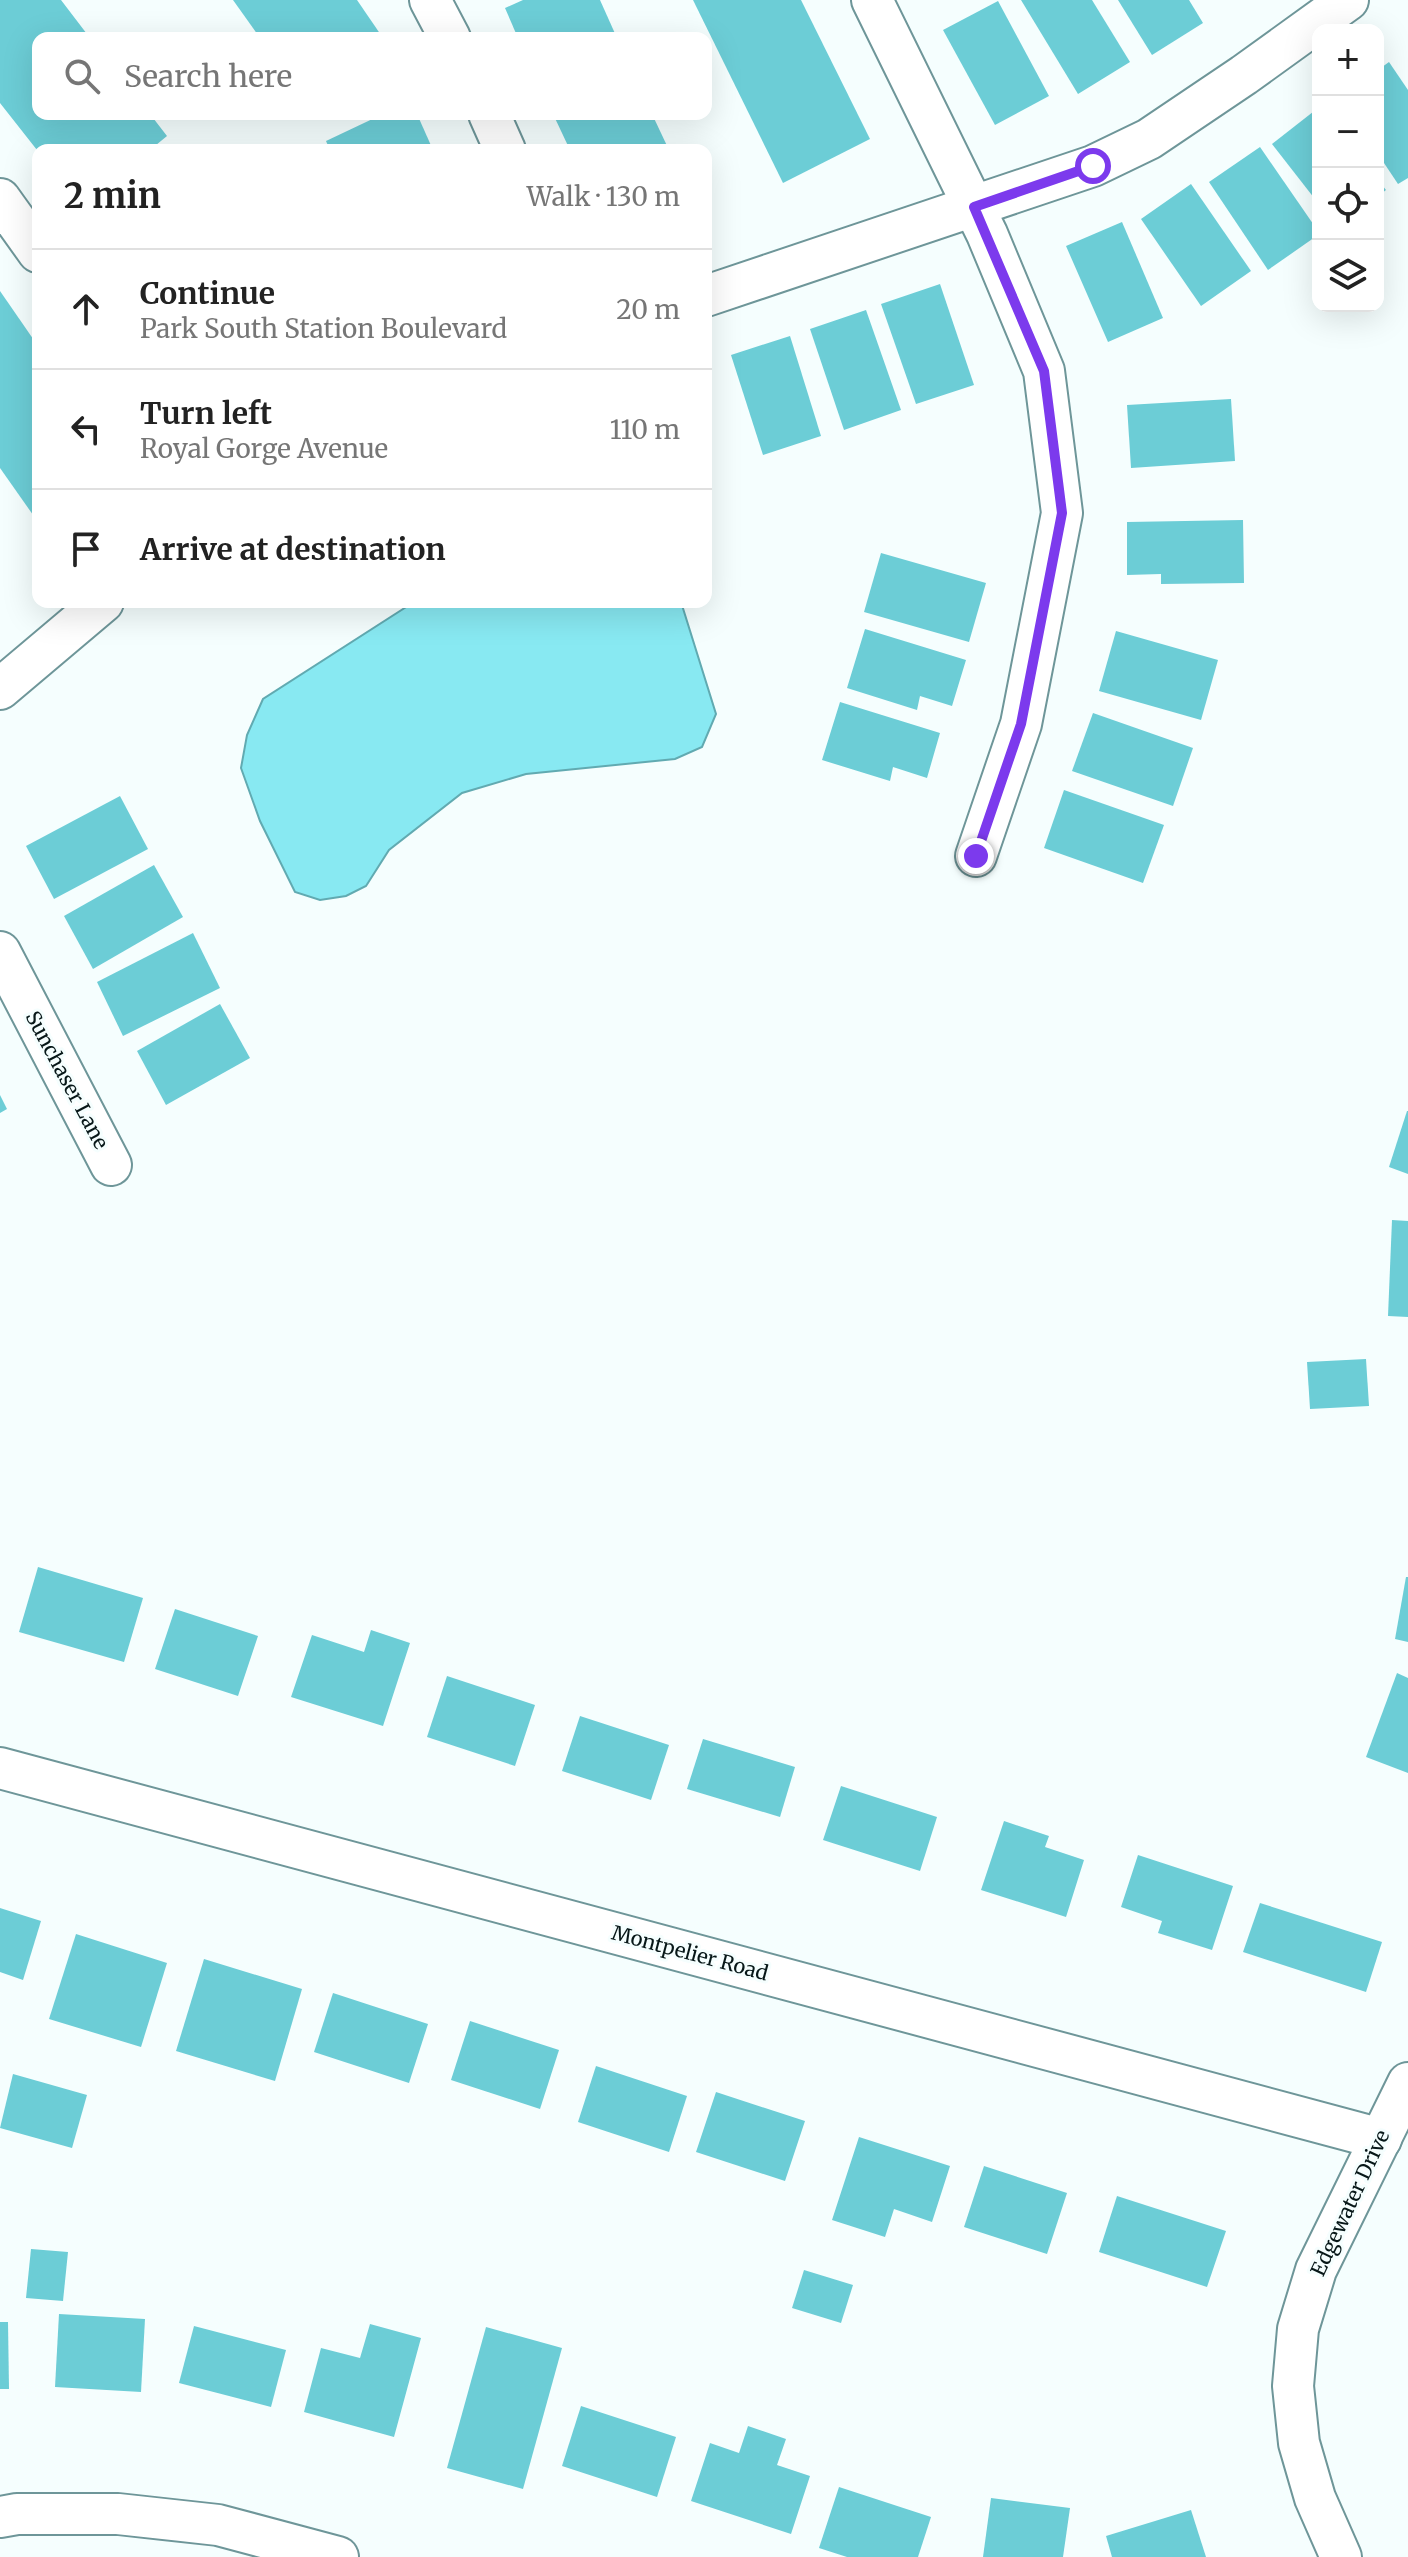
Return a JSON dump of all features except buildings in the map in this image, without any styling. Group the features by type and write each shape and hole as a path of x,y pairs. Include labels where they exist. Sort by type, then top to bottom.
{"street":[{"path":"430,0 447,32"},
{"path":"872,0 974,207 1044,371 1062,513 1021,724 976,856"},
{"path":"712,294 1093,166 1149,139 1348,0"},
{"path":"492,120 502,144"},
{"path":"0,199 32,244"},
{"path":"0,689 96,608"},
{"name":"Sunchaser Lane","path":"0,952 111,1165"},
{"name":"Montpelier Road","path":"0,1768 1381,2139"},
{"name":"Edgewater Drive","path":"1341,2557 1315,2498 1299,2443 1293,2386 1298,2329 1316,2270 1408,2083"},
{"path":"0,2517 17,2514 118,2514 203,2524 338,2557"}],"water":[{"path":"405,608 683,608 716,714 702,747 675,759 526,774 462,793 389,850 366,886 346,896 320,900 295,892 260,821 241,768 247,735 263,699"}],"route":[{"path":"976,856 1021,724 1062,513 1044,371 974,207 1093,166"}]}
